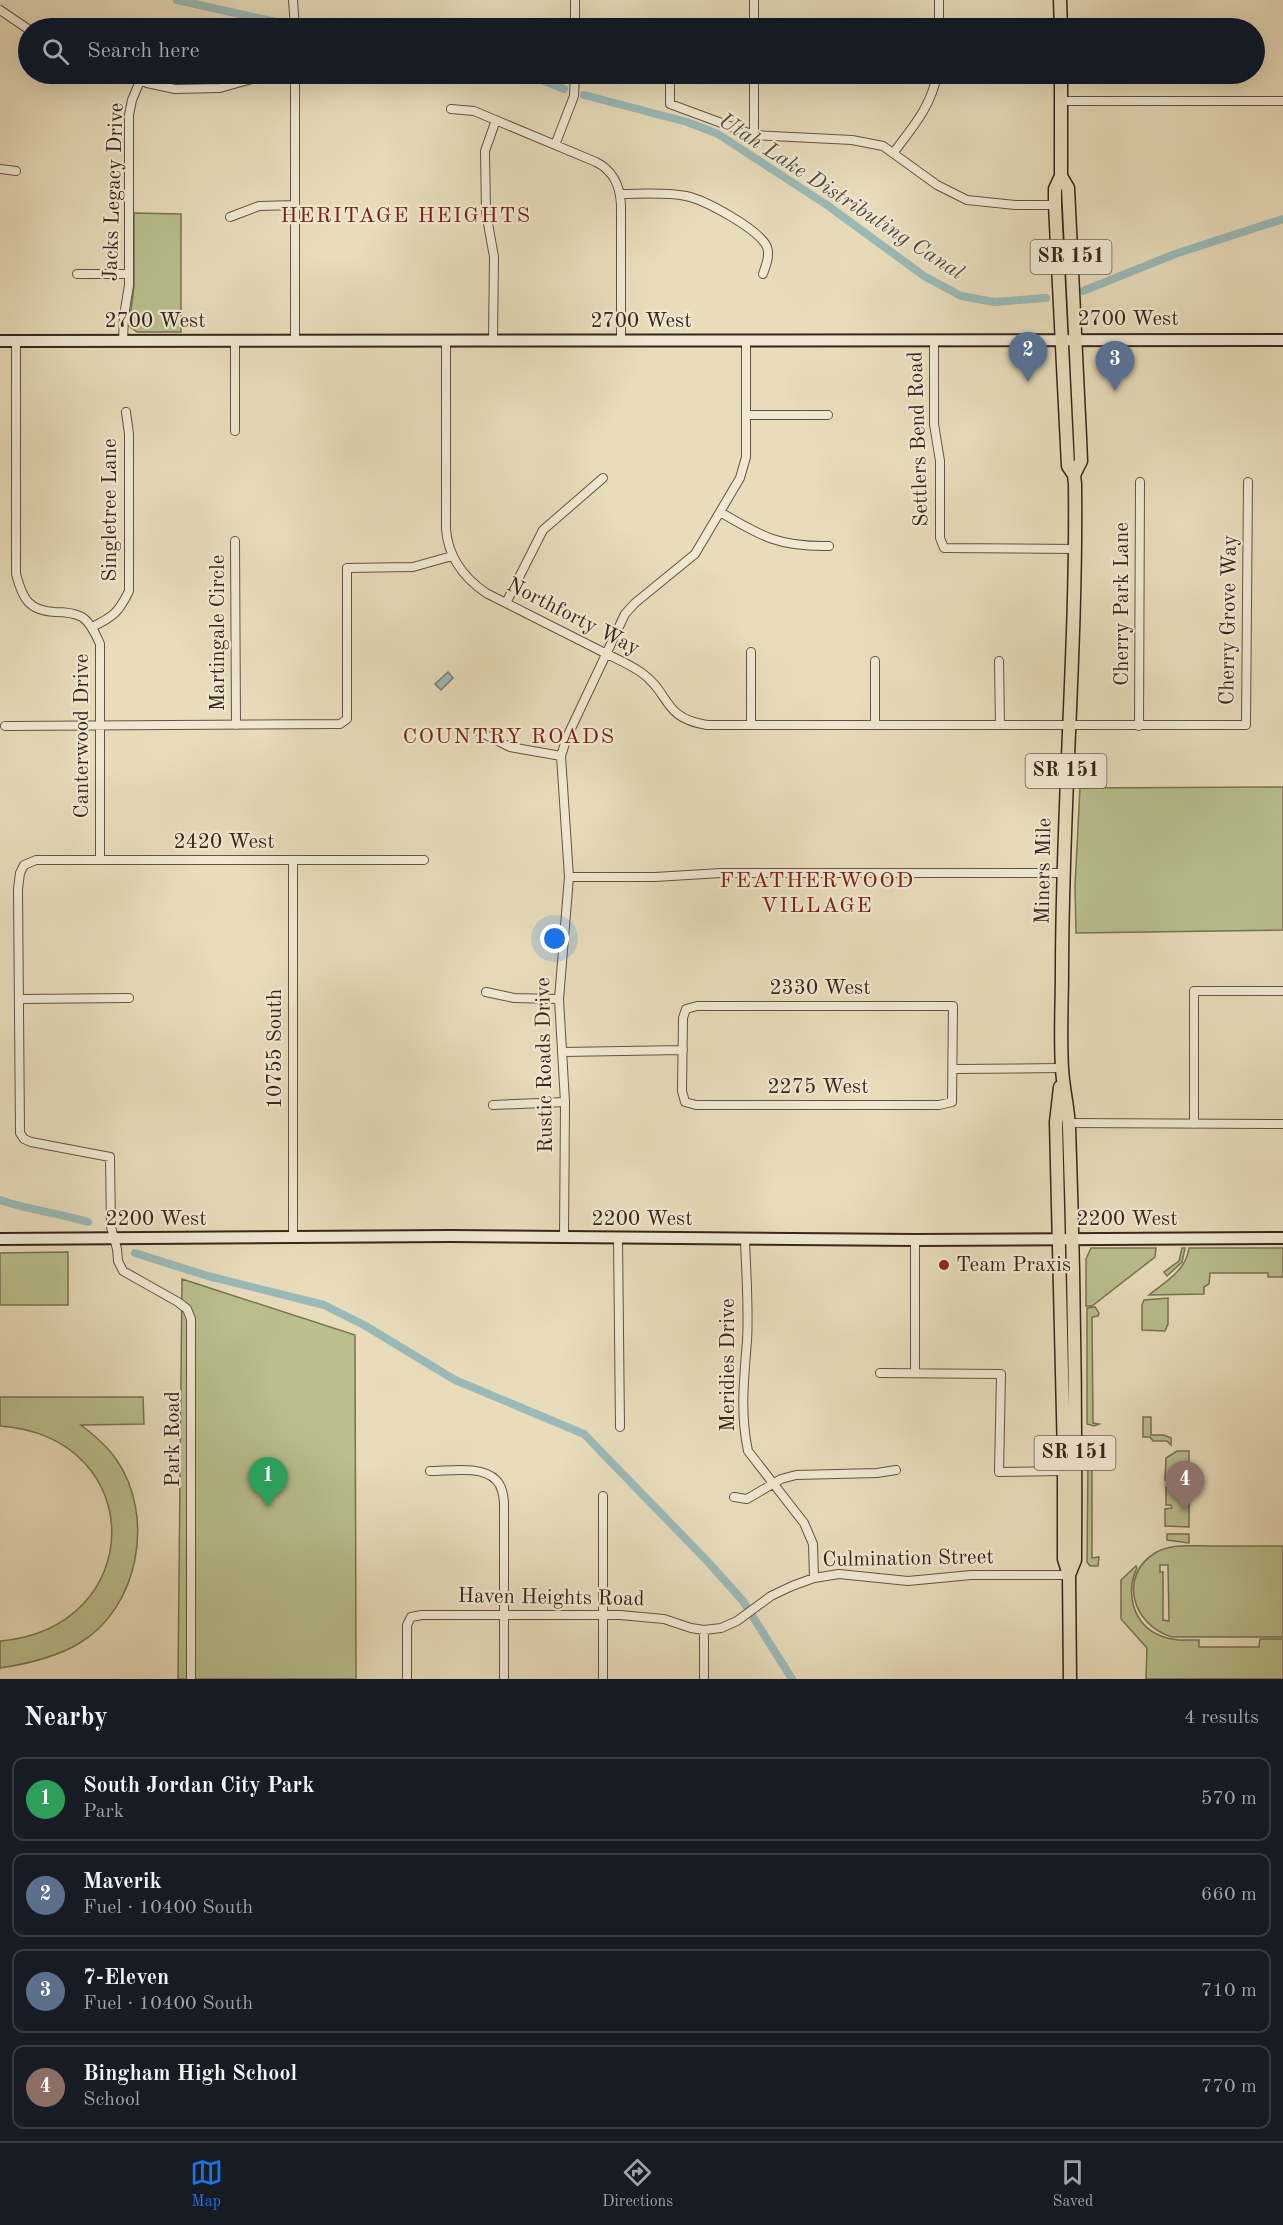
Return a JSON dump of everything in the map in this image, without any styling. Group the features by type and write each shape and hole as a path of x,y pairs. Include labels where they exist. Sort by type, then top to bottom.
{"main road":[{"path":"1060,0 1060,18"},
{"name":"SR 151","path":"1060,84 1061,176 1055,189 1055,205 1068,466 1074,476"},
{"name":"SR 151","path":"1061,176 1068,188 1081,461 1074,476"},
{"name":"2700 West","path":"0,341 1283,340"},
{"name":"Miners Mile","path":"1072,1239 1069,1122 1062,1068 1062,873 1074,637 1076,549 1074,476"},
{"name":"SR 151","path":"1062,1068 1056,1122 1064,1559 1069,1575 1070,1679"},
{"name":"2200 West","path":"0,1239 450,1236 915,1240 1283,1238"},
{"name":"SR 151","path":"1069,1575 1075,1560 1072,1239"}],"street":[{"path":"293,0 294,18"},
{"path":"575,0 575,18"},
{"path":"754,0 754,18"},
{"path":"939,0 939,18"},
{"path":"0,10 18,22"},
{"name":"Jacks Legacy Drive","path":"123,341 129,274 129,120 132,99 139,84"},
{"path":"151,84 169,89 214,89 233,84"},
{"path":"295,84 295,340"},
{"path":"555,145 574,96 575,84"},
{"path":"670,84 670,104 754,135 864,141 883,146 894,152 937,185 967,200 1015,205 1055,205"},
{"path":"754,84 754,135"},
{"path":"894,152 929,104 934,84"},
{"path":"1060,101 1283,101"},
{"path":"451,109 471,110 496,120 604,166 614,177 620,194 621,340"},
{"path":"493,340 494,252 486,216 485,151 496,120"},
{"path":"0,169 16,171"},
{"path":"620,194 675,194 695,198 713,206 762,239 768,254 764,274"},
{"path":"230,217 260,206 295,205"},
{"path":"77,274 129,274"},
{"path":"235,340 236,431"},
{"name":"Northforty Way","path":"446,340 446,529 452,556 465,577 475,586 506,603 645,675 666,703 684,719 707,725 1069,725"},
{"name":"Rustic Roads Drive","path":"564,1238 565,1102 559,999 568,877 561,756 567,737 625,614 635,603 695,554 740,478 745,465 746,340"},
{"name":"Settlers Bend Road","path":"934,340 934,424 940,461 940,538 944,548 1076,549"},
{"name":"Canterwood Drive","path":"16,341 16,574 21,593 30,606 48,612 65,612 82,617 92,627 100,644 100,860"},
{"name":"Singletree Lane","path":"92,627 110,618 121,608 129,591 129,434 126,412"},
{"path":"746,415 828,415"},
{"path":"506,603 543,530 555,517 603,478"},
{"name":"Cherry Park Lane","path":"1139,726 1140,482"},
{"name":"Cherry Grove Way","path":"1069,725 1246,725 1248,482"},
{"path":"720,512 761,535 779,542 798,546 830,546"},
{"name":"Martingale Circle","path":"236,541 236,725"},
{"path":"5,726 333,725 347,719 347,568 413,567 452,556"},
{"path":"750,652 750,725"},
{"path":"875,661 875,725"},
{"path":"999,661 1000,725"},
{"path":"478,731 510,747 561,756"},
{"name":"2420 West","path":"19,999 18,889 20,873 24,865 36,860 424,860"},
{"name":"10755 South","path":"293,860 293,1238"},
{"path":"568,877 655,877 721,873 1062,873"},
{"path":"1194,1124 1194,991 1283,991"},
{"path":"486,992 514,998 559,999"},
{"path":"114,1239 111,1227 110,1157 31,1142 24,1139 20,1133 19,999 129,998"},
{"name":"2330 West","path":"683,1050 683,1018 686,1009 697,1006 953,1006 953,1069"},
{"path":"562,1052 683,1050"},
{"name":"2275 West","path":"683,1050 682,1091 686,1102 696,1104 939,1104 952,1102 953,1069"},
{"path":"953,1069 1062,1068"},
{"path":"493,1105 565,1102"},
{"path":"1069,1122 1283,1124"},
{"path":"618,1238 620,1427"},
{"name":"Park Road","path":"114,1239 118,1261 123,1271 178,1302 187,1310 191,1319 191,1679"},
{"name":"Meridies Drive","path":"746,1239 747,1339 743,1386 745,1437 748,1451 772,1483 786,1497 809,1533 813,1544 814,1578"},
{"path":"915,1240 915,1373"},
{"path":"880,1373 1001,1374 999,1472 1064,1471"},
{"path":"734,1497 747,1498 772,1483 796,1475 877,1473 896,1470"},
{"path":"430,1471 478,1472 495,1479 501,1489 504,1502 504,1679"},
{"path":"603,1496 603,1679"},
{"name":"Culmination Street","path":"755,1608 771,1596 792,1586 814,1578 839,1574 924,1581 971,1575 1069,1575"},
{"name":"Haven Heights Road","path":"407,1679 407,1626 411,1617 422,1615 603,1615 664,1619 691,1629 704,1630 721,1628 755,1608"},
{"path":"704,1630 704,1679"}],"green space":[{"path":"134,213 181,214 181,332 137,332 129,326 134,286"},
{"path":"1283,787 1283,930 1076,933 1075,886 1080,788"},
{"path":"1091,1248 1156,1248 1155,1257 1092,1306 1086,1306 1086,1259"},
{"path":"1182,1248 1185,1248 1182,1262 1167,1276 1164,1272 1179,1261"},
{"path":"1189,1248 1283,1248 1283,1277 1268,1277 1268,1273 1210,1273 1209,1284 1204,1287 1204,1294 1149,1295 1179,1270"},
{"path":"68,1252 68,1305 0,1305 0,1253"},
{"path":"182,1279 355,1335 356,1679 178,1679"},
{"path":"1168,1298 1168,1324 1165,1331 1142,1330 1144,1300"},
{"path":"1095,1307 1099,1313 1098,1316 1092,1317 1093,1423 1099,1424 1094,1426 1087,1424 1087,1308"},
{"path":"0,1397 143,1397 144,1424 81,1425 116,1459 128,1482 136,1507 138,1533 135,1560 127,1585 115,1608 99,1628 69,1649 40,1660 0,1668 0,1641 49,1628 84,1603 105,1570 112,1533 105,1495 84,1462 49,1438 0,1426"},
{"path":"1143,1417 1151,1417 1151,1435 1164,1435 1171,1438 1171,1445 1167,1441 1153,1441 1150,1437 1143,1437"},
{"path":"1177,1451 1189,1451 1189,1481 1165,1480 1166,1458"},
{"path":"1088,1459 1098,1460 1092,1462 1092,1558 1099,1557 1098,1566 1090,1566 1087,1562"},
{"path":"1166,1487 1189,1487 1189,1527 1165,1526 1165,1509 1172,1508 1171,1505 1166,1505"},
{"path":"1167,1534 1189,1534 1189,1543 1167,1540"},
{"path":"1182,1546 1283,1546 1283,1637 1172,1637 1158,1631 1139,1611 1134,1587 1136,1574 1143,1563 1161,1550","holes":["1160,1565 1168,1565 1169,1621 1163,1620 1163,1572 1160,1572"]},
{"path":"1136,1566 1132,1588 1134,1607 1138,1616 1151,1631 1170,1639 1199,1640 1199,1647 1259,1647 1260,1639 1283,1639 1283,1679 1146,1679 1147,1648 1121,1619 1121,1580"}],"water":[{"path":"448,672 453,678 441,690 435,684"}],"waterway":[{"name":"Utah Lake Distributing Canal","path":"177,0 258,18"},
{"name":"Utah Lake Distributing Canal","path":"552,84 564,89"},
{"name":"Utah Lake Distributing Canal","path":"584,95 687,122 718,134 827,205 924,276 961,296 994,302 1046,298"},
{"name":"Utah Lake Distributing Canal","path":"1083,291 1175,254 1283,219"},
{"path":"0,1200 88,1222"},
{"path":"135,1253 208,1276 324,1305 364,1325 455,1380 584,1434 743,1601 792,1679"}],"place":[{"name":"Maverik","path":"1028,382"},
{"name":"7-Eleven","path":"1115,391"},
{"name":"Team Praxis","path":"944,1265"},
{"name":"South Jordan City Park","path":"268,1507"},
{"name":"Bingham High School","path":"1185,1511"}],"district":[{"name":"HERITAGE HEIGHTS","path":"406,216"},
{"name":"COUNTRY ROADS","path":"509,737"},
{"name":"FEATHERWOOD VILLAGE","path":"817,894"}]}
